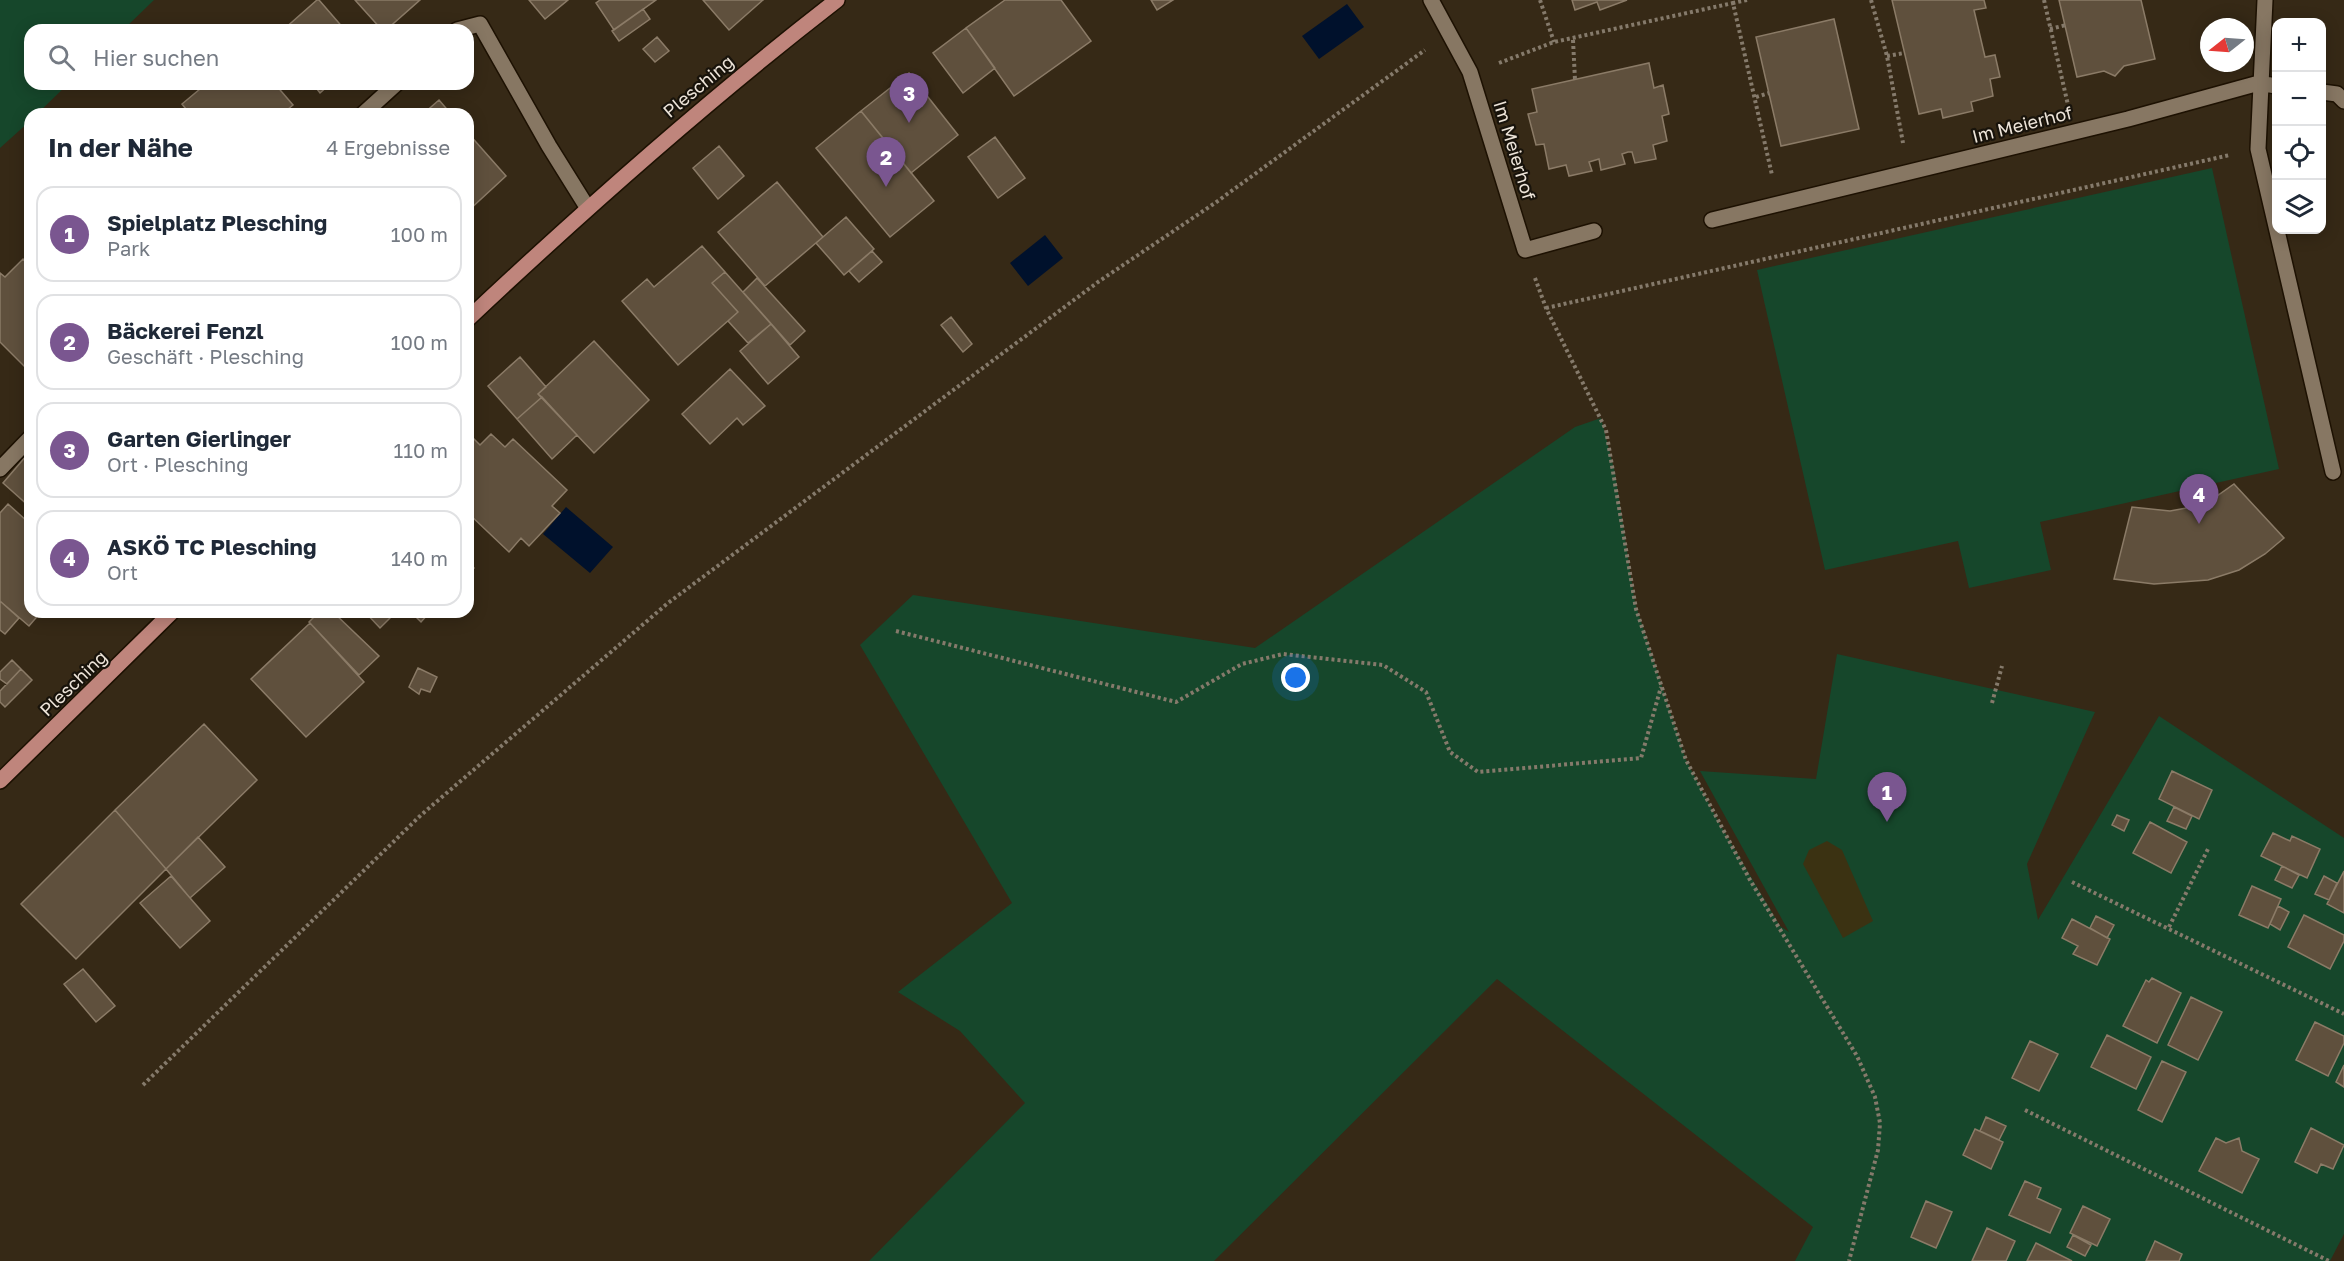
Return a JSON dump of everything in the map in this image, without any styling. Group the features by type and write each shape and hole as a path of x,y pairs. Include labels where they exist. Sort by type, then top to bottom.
{"main road":[{"name":"Plesching","path":"474,313 587,207 737,77 837,0"},
{"name":"Plesching","path":"0,781 166,618"}],"street":[{"name":"Im Meierhof","path":"1431,0 1470,72 1526,250"},
{"path":"2265,0 2259,83 2258,149 2332,472"},
{"path":"474,26 480,24 549,146 587,207"},
{"path":"2259,83 2272,85"},
{"name":"Im Meierhof","path":"1712,220 2074,132 2259,83"},
{"path":"370,108 389,90"},
{"path":"2326,93 2337,94 2344,101"},
{"path":"1526,250 1594,231"},
{"path":"0,469 24,444"}],"path":[{"path":"1540,0 1554,42"},
{"path":"1470,72 1554,42 1573,40 1747,0"},
{"path":"1871,0 1887,57 1909,172"},
{"path":"2044,0 2074,132"},
{"path":"1733,3 1756,96 1777,203"},
{"path":"2050,29 2066,26"},
{"path":"143,1085 421,815 668,603 1098,282 1215,203 1450,32"},
{"path":"1573,40 1575,80"},
{"path":"1887,57 1904,53"},
{"path":"1756,96 1769,93"},
{"path":"1546,308 2258,149"},
{"path":"1526,250 1546,308 1606,430 1636,609 1686,760 1750,880 1857,1056 1875,1097 1880,1123 1878,1150 1849,1261"},
{"path":"896,631 1176,702 1242,663 1283,654 1383,665 1426,692 1450,752 1478,772 1641,758 1661,686"},
{"path":"1992,703 2002,666"},
{"path":"2169,927 2208,849"},
{"path":"2072,882 2169,927 2344,1014"},
{"path":"2025,1110 2329,1261"}],"green space":[{"path":"0,0 154,0 129,24 24,24 24,90 62,90 43,108 24,108 24,126 0,148"},
{"path":"2212,168 2279,469 2040,522 2051,570 1969,588 1958,541 1825,570 1757,270"},
{"path":"1601,418 1615,473 1635,603 1686,760 1718,821 1780,926 1789,932 1700,771 1816,779 1837,654 2095,712 2027,864 2038,920 2159,716 2344,838 2344,1234 2330,1261 1795,1261 1813,1227 1497,979 1214,1261 869,1261 1025,1103 960,1031 898,992 1012,903 860,645 913,595 1255,648 1575,427"}],"sand":[{"path":"1827,841 1842,850 1873,921 1843,938 1803,864 1809,850"}],"water":[{"path":"1347,4 1364,27 1319,59 1302,36"},
{"path":"1045,235 1063,258 1028,286 1010,263"},
{"path":"566,507 613,547 590,573 543,534"}],"building":[{"path":"317,0 340,24 290,24"},
{"path":"355,0 420,0 393,24 377,24"},
{"path":"529,0 568,0 545,19"},
{"path":"600,0 656,0 614,30 596,3"},
{"path":"703,0 763,0 729,30"},
{"path":"1005,0 1061,0 1091,41 1014,96 966,28"},
{"path":"1151,0 1173,0 1157,10"},
{"path":"1572,0 1627,0 1600,10 1597,2 1575,10"},
{"path":"1892,0 1984,0 1986,8 1974,10 1985,57 1995,55 2000,77 1990,79 1993,96 1971,102 1973,111 1943,118 1941,109 1919,114"},
{"path":"2059,0 2141,0 2155,59 2124,66 2115,76 2104,71 2077,77"},
{"path":"643,9 650,19 619,41 612,31"},
{"path":"1834,19 1859,129 1781,146 1756,37"},
{"path":"966,28 995,68 963,93 933,53"},
{"path":"657,37 669,51 655,62 643,49"},
{"path":"1649,63 1654,88 1663,85 1669,114 1662,116 1667,141 1653,145 1656,159 1635,163 1632,152 1628,152 1622,154 1625,164 1601,170 1599,159 1589,162 1592,171 1569,176 1566,165 1549,169 1544,144 1536,145 1528,114 1537,112 1532,89"},
{"path":"909,73 958,135 911,173 861,111"},
{"path":"199,90 280,90 293,105 289,108 185,108 182,104"},
{"path":"439,100 446,108 430,108"},
{"path":"861,111 934,201 890,237 816,148"},
{"path":"995,137 1025,178 998,198 968,157"},
{"path":"474,140 506,176 474,205"},
{"path":"719,146 744,176 718,199 693,168"},
{"path":"777,182 823,237 765,286 718,232"},
{"path":"846,217 874,249 844,275 816,243"},
{"path":"702,246 725,272 712,283 738,312 678,365 622,301 647,279 654,287"},
{"path":"872,251 882,262 859,282 849,271"},
{"path":"23,259 24,366 0,342 0,273 5,277"},
{"path":"725,272 771,324 748,343 728,321 738,312 712,283"},
{"path":"757,278 805,331 790,345 743,292"},
{"path":"951,317 972,344 963,352 941,325"},
{"path":"771,324 799,357 768,384 740,351"},
{"path":"594,341 649,400 594,453 538,394"},
{"path":"520,357 546,387 538,394 542,397 517,419 488,386"},
{"path":"730,369 765,406 743,425 737,418 710,444 682,414"},
{"path":"542,397 577,435 552,459 517,419"},
{"path":"491,434 505,447 513,439 567,490 552,506 560,513 529,546 521,538 509,552 474,519 474,439 480,445"},
{"path":"24,458 24,502 3,483"},
{"path":"2234,484 2284,538 2265,554 2239,570 2208,580 2154,584 2114,579 2132,507 2170,511 2192,507 2214,498"},
{"path":"8,504 24,518 24,618 36,618 29,626 0,601 0,513"},
{"path":"0,601 19,618 5,634 0,630"},
{"path":"313,618 339,618 379,656 359,675 309,622"},
{"path":"371,618 390,618 380,628"},
{"path":"310,623 364,682 306,737 251,679"},
{"path":"12,660 21,669 7,684 0,679 0,672"},
{"path":"418,668 437,677 430,692 421,689 419,694 409,687"},
{"path":"21,669 32,680 5,707 0,702 0,691"},
{"path":"204,724 257,780 166,869 115,810"},
{"path":"2172,771 2212,790 2199,819 2159,799"},
{"path":"2174,807 2192,816 2186,829 2167,821"},
{"path":"115,810 166,869 76,959 21,904"},
{"path":"2117,815 2129,820 2124,831 2112,825"},
{"path":"2150,822 2187,842 2171,873 2133,853"},
{"path":"2273,833 2290,841 2292,836 2320,849 2307,878 2261,856"},
{"path":"198,837 225,867 190,898 166,869"},
{"path":"2282,866 2299,875 2292,888 2275,880"},
{"path":"2344,871 2344,913 2327,904"},
{"path":"171,876 210,921 180,948 140,903"},
{"path":"2324,876 2337,883 2329,900 2315,894"},
{"path":"2252,886 2281,899 2268,928 2239,915"},
{"path":"2278,906 2289,912 2280,930 2270,924"},
{"path":"2304,915 2344,935 2344,941 2330,969 2288,947"},
{"path":"2096,916 2114,925 2107,938 2090,928"},
{"path":"2072,919 2110,939 2097,965 2073,954 2078,946 2062,938"},
{"path":"83,969 115,1006 96,1022 64,984"},
{"path":"2152,978 2181,993 2157,1043 2123,1026 2146,980 2149,982"},
{"path":"2191,997 2222,1012 2198,1060 2168,1045"},
{"path":"2315,1022 2344,1036 2344,1043 2328,1076 2296,1060"},
{"path":"2107,1035 2151,1057 2136,1089 2091,1067"},
{"path":"2030,1041 2058,1054 2039,1091 2012,1078"},
{"path":"2162,1061 2186,1072 2162,1122 2138,1110"},
{"path":"2344,1065 2344,1087 2336,1082"},
{"path":"1986,1117 2006,1126 1999,1140 1980,1131"},
{"path":"2311,1128 2344,1145 2333,1169 2321,1164 2317,1173 2295,1162"},
{"path":"1975,1129 2003,1142 1991,1169 1963,1155"},
{"path":"2216,1138 2226,1143 2239,1138 2242,1151 2259,1159 2242,1193 2199,1171"},
{"path":"2025,1181 2041,1188 2037,1198 2061,1209 2050,1233 2009,1215"},
{"path":"1926,1201 1952,1212 1936,1248 1911,1237"},
{"path":"2083,1206 2110,1219 2097,1246 2070,1233"},
{"path":"1987,1228 2015,1241 2006,1261 1972,1261"},
{"path":"2073,1235 2091,1245 2085,1256 2067,1247"},
{"path":"2155,1241 2182,1254 2179,1261 2146,1261"},
{"path":"2036,1243 2072,1261 2027,1261"}],"place":[{"name":"Garten Gierlinger","path":"909,123"},
{"name":"Bäckerei Fenzl","path":"886,187"},
{"name":"ASKÖ TC Plesching","path":"2199,524"},
{"name":"Spielplatz Plesching","path":"1887,822"}]}
